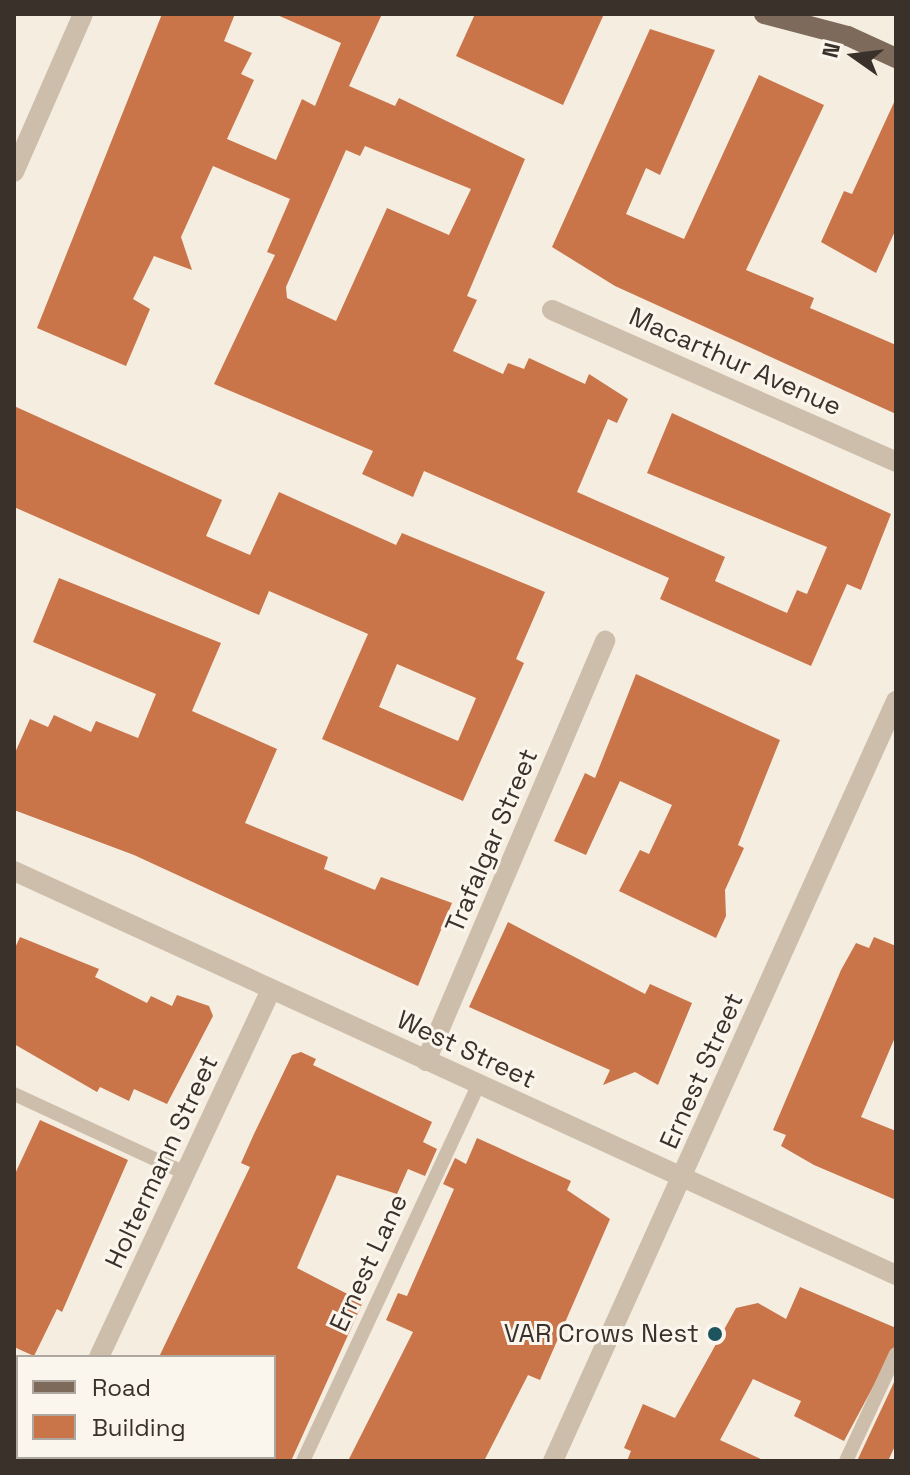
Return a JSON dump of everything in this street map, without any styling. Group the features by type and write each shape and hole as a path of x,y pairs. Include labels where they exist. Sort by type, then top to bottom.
{"main road":[{"path":"764,14 848,36 896,58"},
{"path":"825,14 848,36"}],"street":[{"path":"14,172 83,14"},
{"name":"Macarthur Avenue","path":"552,310 896,462"},
{"name":"Trafalgar Street","path":"426,1061 605,641"},
{"name":"Ernest Street","path":"553,1461 896,701"},
{"name":"West Street","path":"14,871 896,1275"},
{"name":"Holtermann Street","path":"100,1355 271,989"}],"lane":[{"name":"Ernest Lane","path":"303,1461 478,1085"},
{"path":"14,1094 185,1173"},
{"path":"846,1461 896,1354"}],"building":[{"path":"162,14 235,14 224,41 252,53 241,74 254,80 227,139 276,160 302,99 315,106 341,43 275,14 382,14 349,86 395,106 399,98 525,159 467,296 477,300 453,351 503,374 508,363 524,369 529,358 585,384 589,374 628,399 617,423 608,419 577,492 725,557 715,581 787,613 797,590 807,594 827,547 647,473 672,413 891,514 861,590 847,584 811,666 660,599 669,578 424,471 413,497 362,474 373,451 214,384 275,255 267,252 290,199 213,166 181,237 192,270 154,256 133,299 150,309 126,366 37,328","holes":["365,146 471,189 449,235 387,208 336,321 287,298 286,287 346,150 360,156"]},
{"path":"475,14 604,14 563,105 456,56"},
{"path":"650,29 715,50 660,175 646,168 626,214 684,239 759,75 824,105 746,270 814,298 810,308 896,345 896,414 615,286 552,247"},
{"path":"896,98 896,229 876,273 821,242 844,191 852,194"},
{"path":"14,406 222,500 206,536 250,555 279,492 396,545 402,533 545,592 516,659 524,663 463,801 322,739 368,634 269,591 259,615 14,507","holes":["397,664 476,698 458,741 379,707"]},
{"path":"59,578 221,643 192,711 277,749 245,823 328,857 324,869 375,890 381,877 452,903 418,986 134,855 14,810 14,755 30,719 48,727 54,715 91,732 96,721 138,738 156,694 33,642"},
{"path":"636,674 780,740 738,845 744,848 725,890 726,916 716,938 619,891 640,850 649,854 672,805 620,781 586,855 554,841 585,773 595,778"},
{"path":"508,922 645,994 650,984 692,1003 658,1085 635,1072 603,1085 610,1070 469,1007"},
{"path":"20,937 99,969 95,977 147,1003 151,996 172,1006 177,995 209,1006 213,1016 167,1104 134,1089 129,1101 100,1087 97,1092 14,1044 14,950"},
{"path":"874,937 896,946 896,1035 861,1117 896,1131 896,1200 814,1165 781,1146 786,1135 773,1130 841,970 856,943 869,948"},
{"path":"301,1052 316,1059 313,1065 432,1122 423,1142 437,1149 425,1176 408,1169 397,1194 337,1175 297,1268 363,1302 291,1461 274,1461 276,1355 160,1355 250,1167 241,1163 292,1055"},
{"path":"40,1120 128,1160 62,1312 57,1309 34,1355 14,1347 14,1176"},
{"path":"477,1138 571,1181 567,1190 610,1219 540,1380 528,1375 484,1461 348,1461 413,1332 386,1320 398,1293 407,1296 454,1189 443,1184 455,1158 466,1164"},
{"path":"800,1287 896,1328 896,1344 844,1441 794,1416 801,1401 753,1379 720,1440 765,1461 627,1461 631,1451 624,1448 643,1404 675,1418 736,1308 758,1303 786,1319"},
{"path":"896,1378 896,1444 888,1461 857,1461"}],"place":[{"name":"VAR Crows Nest","path":"715,1334"}]}
